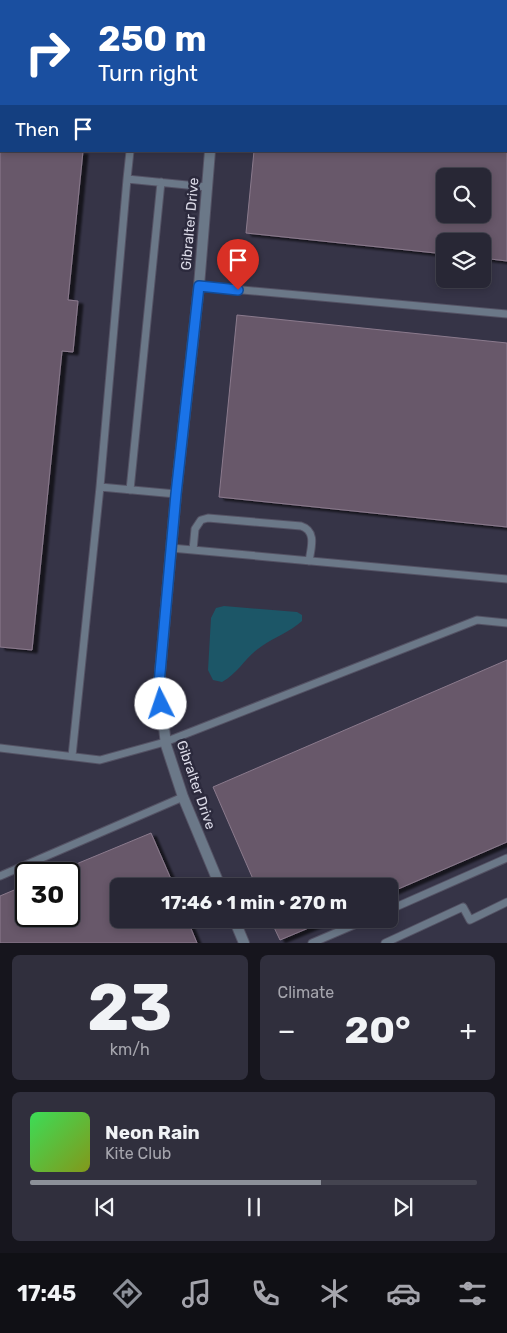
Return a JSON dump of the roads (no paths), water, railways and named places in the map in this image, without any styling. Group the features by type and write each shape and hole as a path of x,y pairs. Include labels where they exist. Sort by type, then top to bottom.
{"street":[{"name":"Gibralter Drive","path":"210,152 199,286 176,494 159,684 166,742 183,798 217,878"},
{"path":"238,928 244,943"}],"lane":[{"path":"72,756 100,488 130,152"},
{"path":"127,179 207,187"},
{"path":"130,490 161,182"},
{"path":"199,286 507,314"},
{"path":"100,488 176,494"},
{"path":"193,550 195,529 201,520 208,518 301,526 310,530 312,536 309,561"},
{"path":"171,548 507,579"},
{"path":"0,748 100,760 166,742 476,620 507,623"},
{"path":"0,876 183,798"},
{"path":"398,906 507,858"},
{"path":"385,943 463,907 470,920 507,902"},
{"path":"312,943 347,928"}],"water":[{"path":"224,606 297,612 302,615 302,621 256,650 233,674 222,682 213,680 208,670 211,618 216,608"}]}
